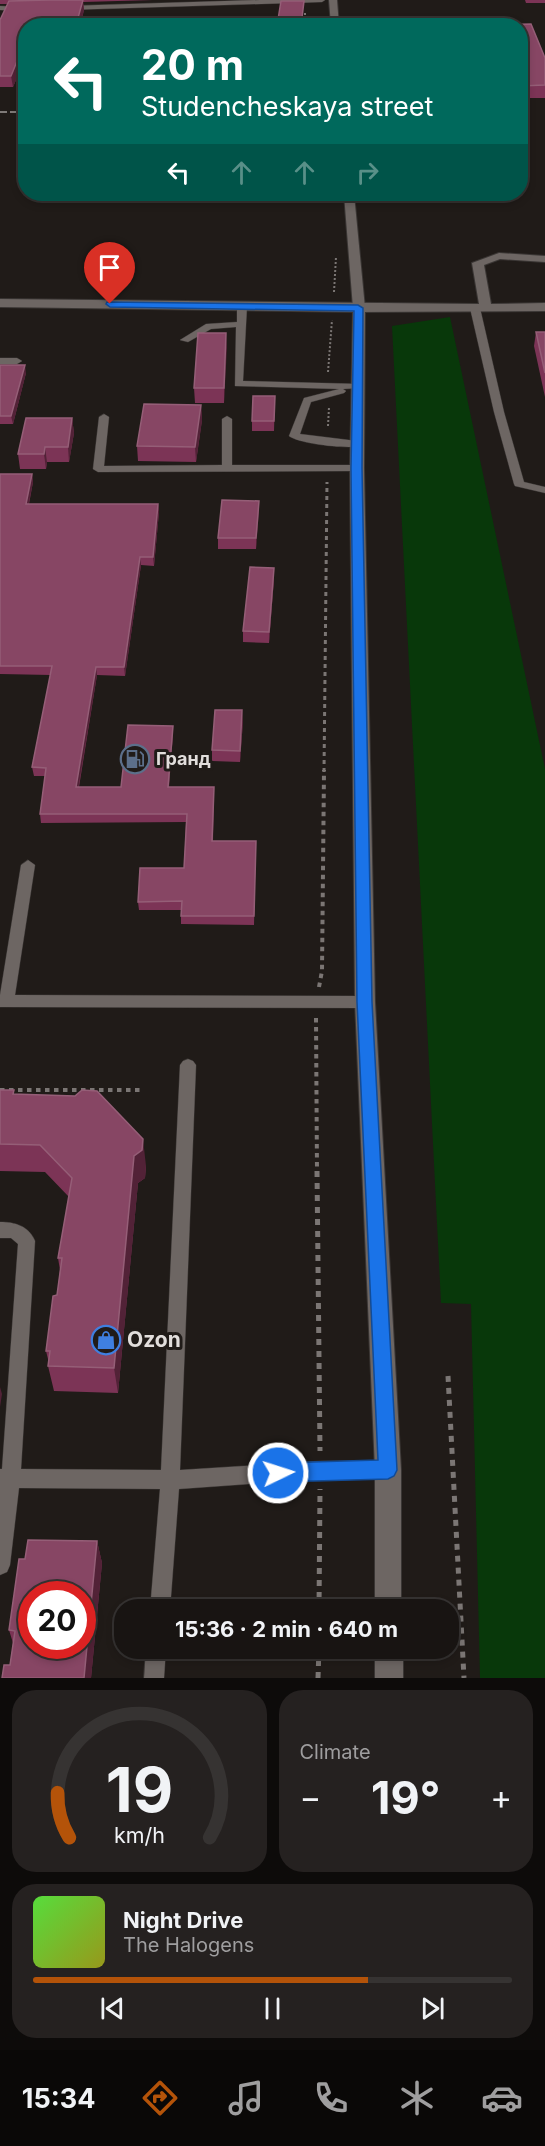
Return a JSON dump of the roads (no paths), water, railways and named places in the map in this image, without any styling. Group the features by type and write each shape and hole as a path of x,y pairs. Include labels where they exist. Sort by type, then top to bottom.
{"main road":[{"path":"333,0 334,18"},
{"path":"350,201 358,308 357,468 365,1002 388,1470 388,1599"},
{"path":"480,308 478,263 499,256 545,259"},
{"path":"0,303 332,308 545,307"},
{"path":"389,1659 389,1678"}],"lane":[{"path":"62,8 322,0"},
{"path":"0,8 30,9"},
{"path":"242,306 238,384 328,390 358,386"},
{"path":"480,308 499,412 519,484 545,490"},
{"path":"185,340 209,326 241,324"},
{"path":"0,361 17,361"},
{"path":"328,390 307,400 294,436 357,444"},
{"path":"104,417 98,469 357,468"},
{"path":"227,419 227,469"},
{"path":"28,865 4,1001 365,1002"},
{"path":"161,1599 170,1480 188,1065"},
{"path":"0,1230 14,1230 27,1241 5,1478 0,1565"},
{"path":"5,1478 170,1480 321,1470 388,1470"},
{"path":"154,1678 155,1659"}],"railway":[{"path":"0,112 18,112"}],"place":[{"name":"Гранд","path":"135,759"},
{"name":"Ozon","path":"106,1340"}]}
